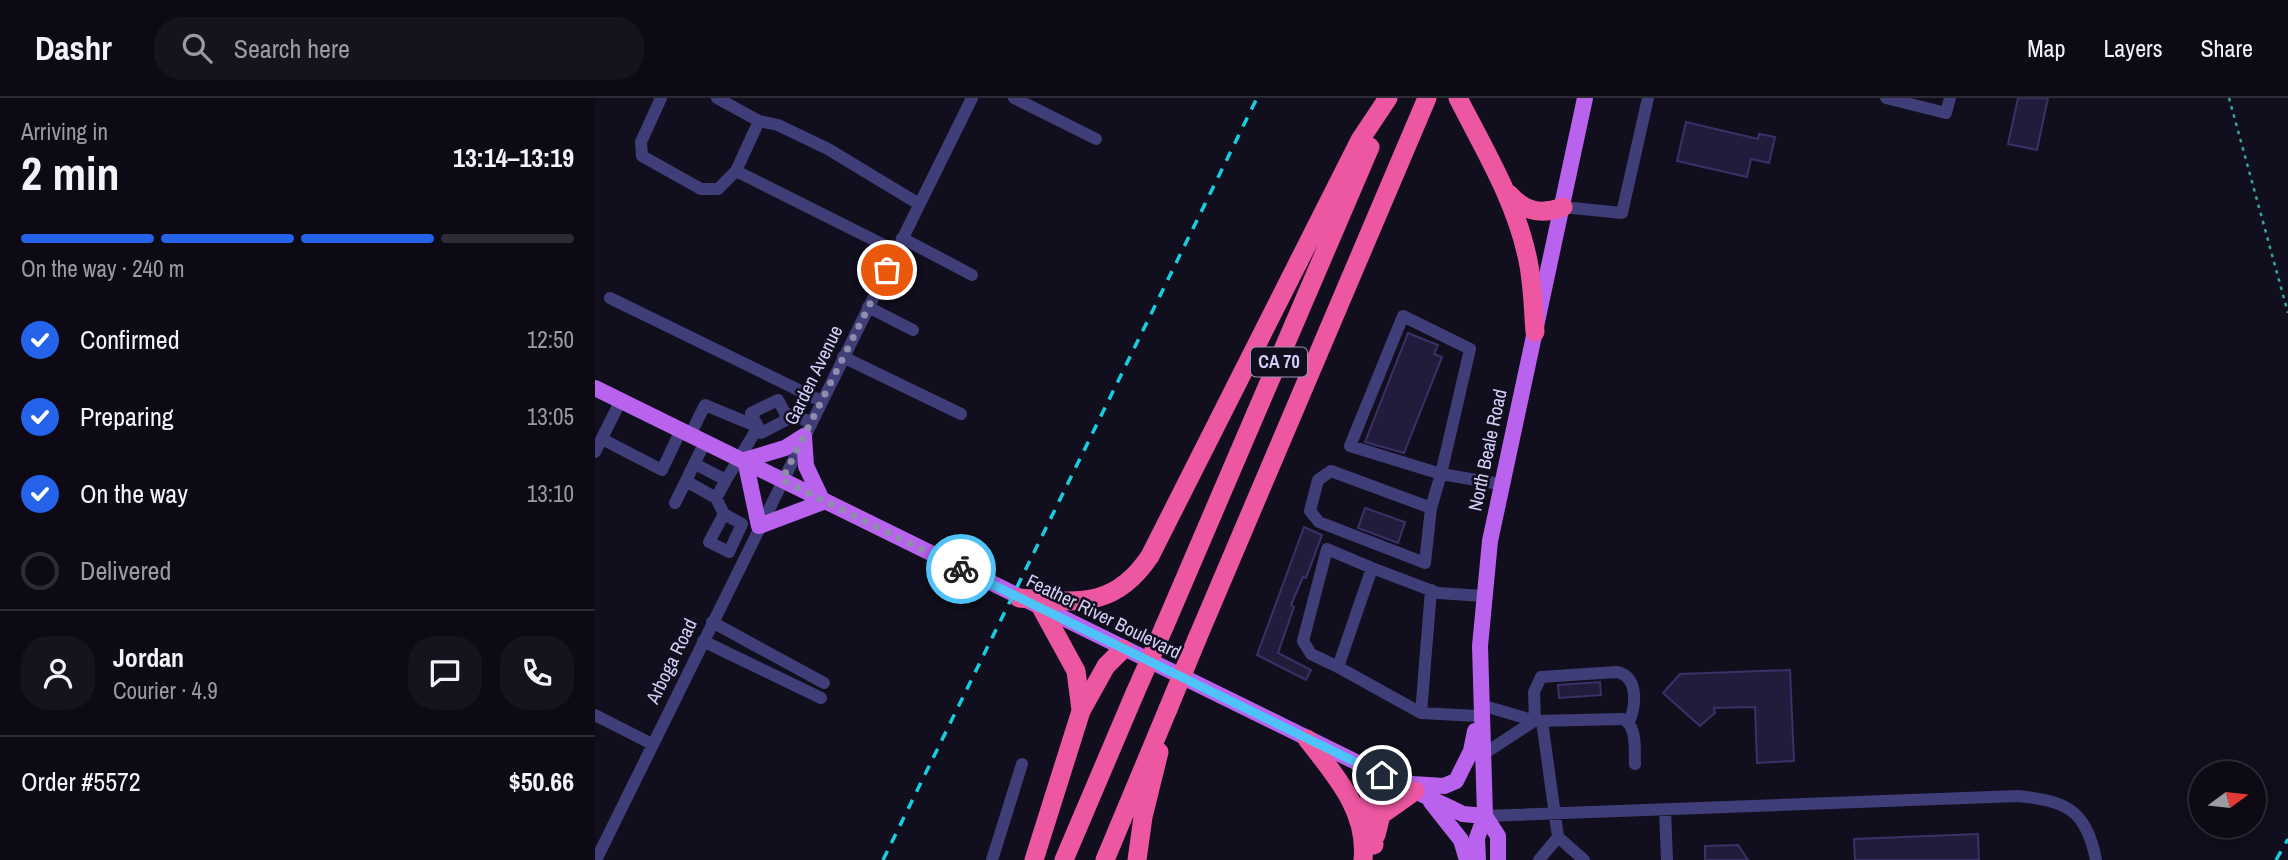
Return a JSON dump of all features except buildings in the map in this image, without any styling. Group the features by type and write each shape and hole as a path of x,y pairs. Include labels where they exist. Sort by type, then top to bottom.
{"highway":[{"path":"1019,598 1085,601 1124,587 1138,575 1360,140 1389,98"},
{"name":"CA 70","path":"1064,860 1389,98"},
{"name":"CA 70","path":"1105,860 1427,98"},
{"path":"1458,98 1504,187 1528,258 1535,332"},
{"path":"1504,187 1515,201 1530,211 1551,211 1563,206"},
{"path":"1042,609 1076,671 1081,692 1081,711"},
{"path":"1034,860 1081,711 1106,666 1123,649"},
{"path":"1137,860 1143,817 1168,709"},
{"path":"1307,739 1355,807 1362,830 1363,860"},
{"path":"1367,767 1374,851"},
{"path":"1374,851 1381,815 1421,794"}],"main road":[{"name":"North Beale Road","path":"1478,860 1477,838 1485,816 1479,710 1483,596 1500,484 1585,98"},
{"name":"Feather River Boulevard","path":"595,388 1396,782 1463,814 1485,816"},
{"path":"808,429 806,466 823,502 753,527 742,459 785,447 808,429"},
{"path":"1396,782 1432,787 1456,781 1471,751 1479,710"},
{"path":"1421,794 1461,840 1467,860"},
{"name":"North Beale Road","path":"1485,816 1497,836 1498,860"}],"street":[{"path":"661,98 641,142 642,156 701,189 718,189 736,172 759,121"},
{"path":"717,98 759,121 778,125 828,149 919,204"},
{"name":"Garden Avenue","path":"782,480 972,98"},
{"path":"1014,98 1096,139"},
{"path":"1563,206 1622,213 1648,98"},
{"path":"1886,98 1946,113 1950,98"},
{"path":"736,172 896,251"},
{"path":"902,238 972,275"},
{"path":"610,298 821,401"},
{"path":"868,307 913,330"},
{"path":"1431,508 1331,471 1318,480 1310,511 1318,522 1425,563 1431,508 1441,474 1471,349 1403,316 1350,446 1441,474 1500,484"},
{"path":"843,358 961,414"},
{"path":"595,452 621,400"},
{"path":"778,400 785,413 788,419 761,433 751,413 778,400"},
{"path":"602,439 662,470 692,436 705,405 758,427"},
{"path":"785,413 808,429"},
{"path":"716,498 742,459 758,427"},
{"path":"675,503 695,464 692,436"},
{"path":"695,464 726,480"},
{"name":"Arboga Road","path":"599,859 742,559 753,527 782,480"},
{"path":"686,481 716,498 724,514 753,527 729,552"},
{"path":"724,514 709,542 742,559"},
{"path":"1483,596 1431,590 1327,549 1303,641 1311,654 1421,713 1479,710 1537,721 1623,719 1629,722 1633,731 1635,764"},
{"path":"1338,667 1372,568"},
{"path":"1421,713 1431,590"},
{"path":"712,622 824,683"},
{"path":"703,641 821,698"},
{"path":"1584,860 1558,838 1534,692 1541,677 1616,672 1627,676 1632,683 1634,710 1629,722"},
{"path":"595,715 652,744"},
{"path":"1482,755 1537,721"},
{"path":"992,860 1022,764"},
{"path":"1485,816 2018,796 2055,800 2079,817 2092,836 2096,860"},
{"path":"1665,810 1667,860"},
{"path":"1539,860 1558,838"}],"path":[{"path":"2229,98 2288,313"}],"railway":[{"path":"883,860 1257,98"},
{"path":"2276,860 2288,839"}],"way so far":[{"path":"887,270 782,480 961,569"}],"route":[{"path":"961,569 1382,775"}]}
